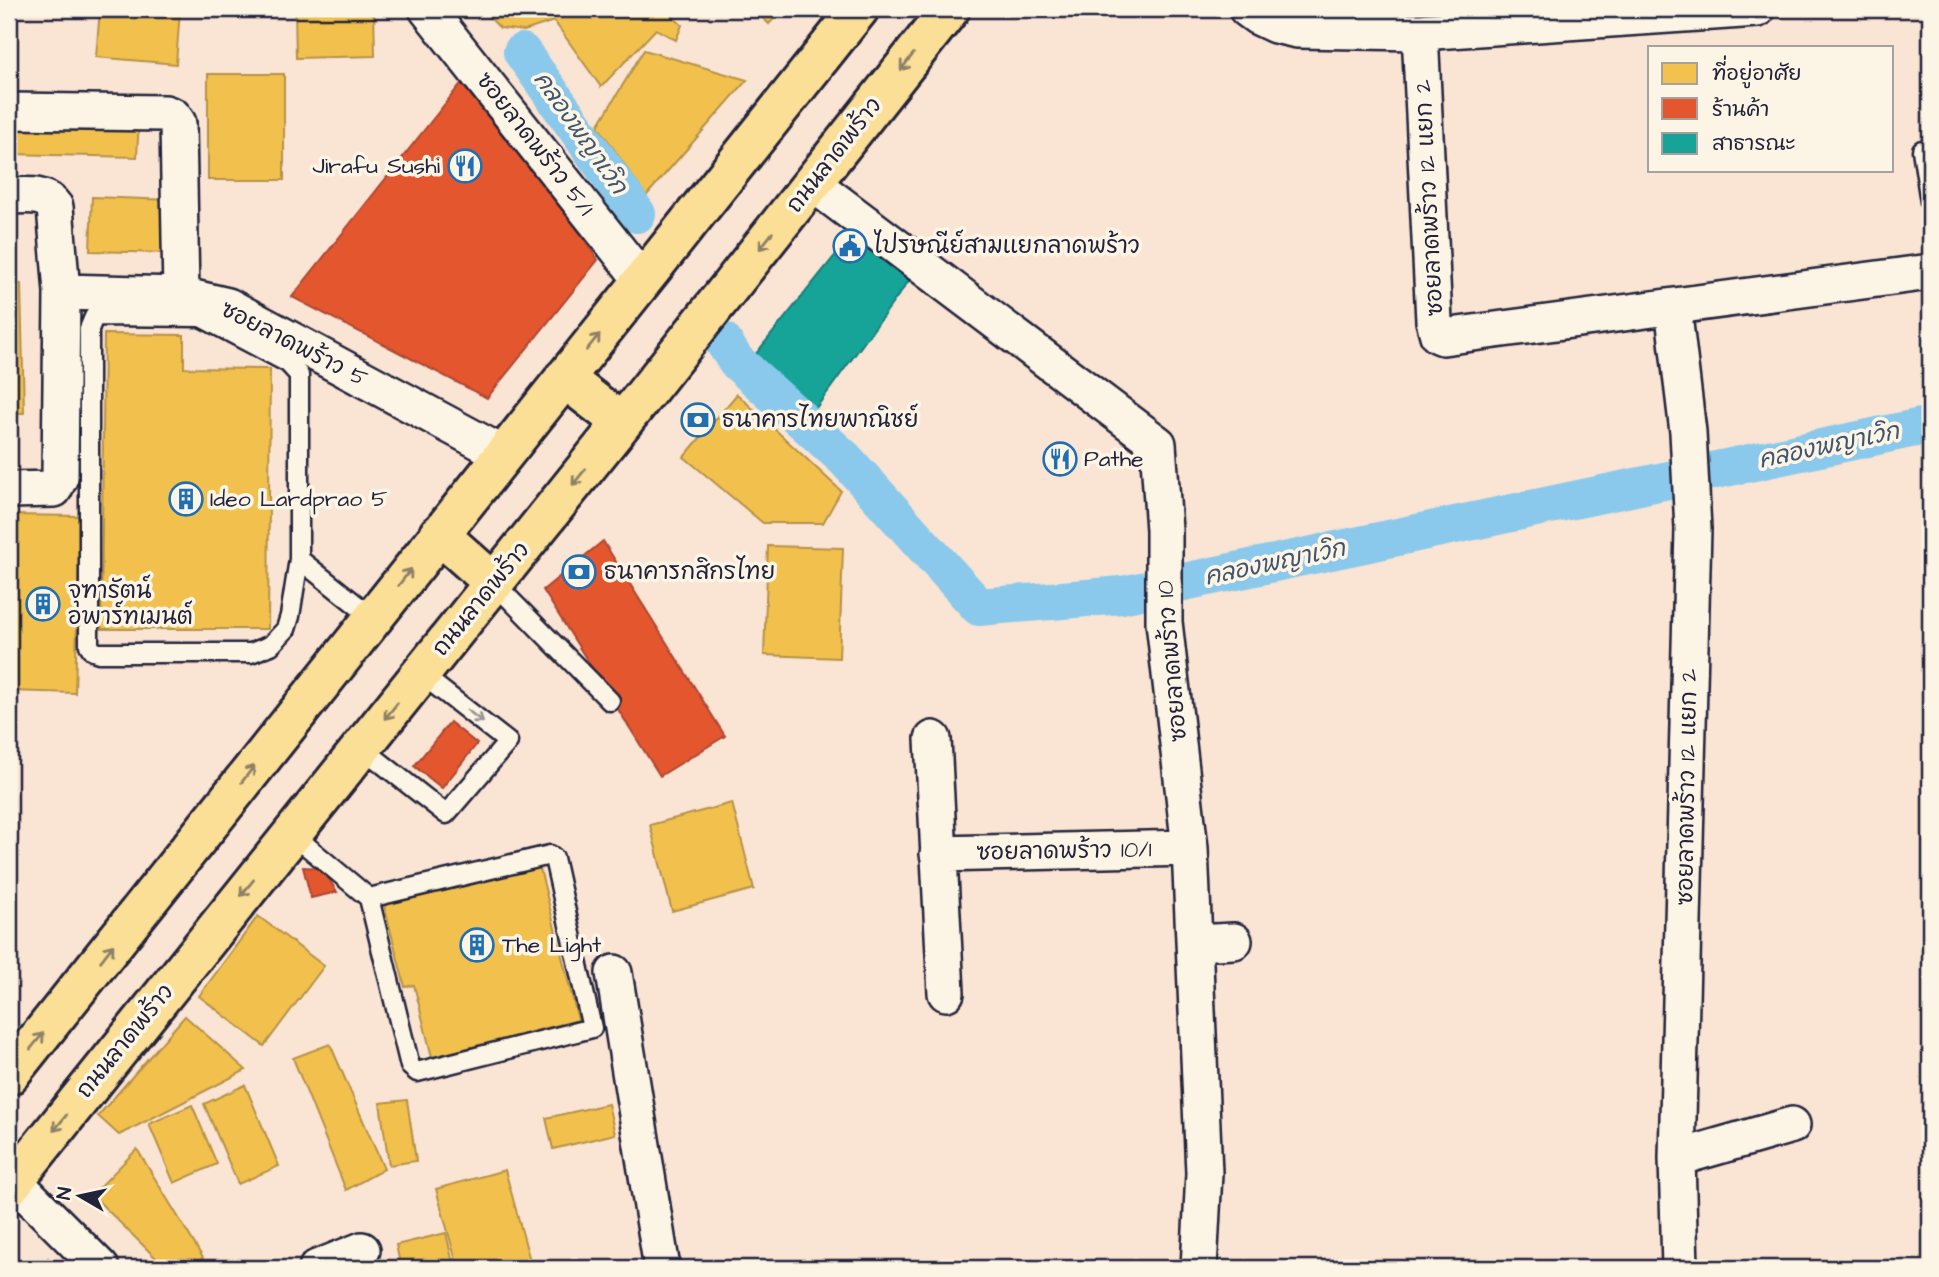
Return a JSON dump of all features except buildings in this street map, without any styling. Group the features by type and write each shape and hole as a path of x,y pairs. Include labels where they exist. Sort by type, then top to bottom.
{"main road":[{"path":"9,1075 859,9"},
{"name":"ถนนลาดพร้าว","path":"11,1184 622,424 950,9"},
{"path":"564,378 622,424"},
{"path":"439,534 494,583"}],"street":[{"name":"ซอยลาดพร้าว 5/1","path":"427,9 642,280"},
{"path":"1247,9 1275,25 1297,30 1420,32 1758,9"},
{"name":"ซอยลาดพร้าว 12 แยก 2","path":"1420,32 1434,321 1438,335 1443,337 1930,272"},
{"path":"9,111 165,113 173,116 178,123 181,295"},
{"name":"ซอยลาดพร้าว 10","path":"812,183 1158,444 1164,530 1164,622 1190,848 1205,1173 1199,1268"},
{"path":"9,196 42,196 50,200 55,207 62,292 60,477 54,489 9,490"},
{"name":"ซอยลาดพร้าว 5","path":"62,292 181,295 228,306 503,454"},
{"name":"ซอยลาดพร้าว 12 แยก 2","path":"1673,307 1688,432 1693,529 1677,1158 1680,1268"},
{"path":"933,739 946,993"},
{"name":"ซอยลาดพร้าว 10/1","path":"938,853 1190,848"},
{"path":"1194,943 1234,941"},
{"path":"614,973 662,1268"},
{"path":"1677,1158 1792,1125"},
{"path":"11,1184 101,1268"},
{"path":"317,1268 362,1250"}],"lane":[{"path":"1922,150 1930,202"},
{"path":"94,317 201,317 288,363 297,371 299,559 286,629 271,645 262,650 251,653 93,651 89,645 89,329 94,317"},
{"path":"299,559 373,618"},
{"path":"494,583 610,701"},
{"path":"361,747 446,814 508,742 421,674"},
{"path":"291,833 369,898 413,1070 417,1072 430,1069 592,1028 554,858 550,855 369,898"}],"waterway":[{"name":"คลองพญาเวิก","path":"522,52 637,214"},
{"name":"คลองพญาเวิก","path":"723,341 736,361 845,459 979,607 1122,595 1930,425"}],"place":[{"name":"Jirafu Sushi","path":"465,166"},
{"name":"ไปรษณีย์สามแยกลาดพร้าว","path":"850,246"},
{"name":"ธนาคารไทยพาณิชย์","path":"698,420"},
{"name":"Pathe","path":"1060,459"},
{"name":"Ideo Lardprao 5","path":"186,499"},
{"name":"ธนาคารกสิกรไทย","path":"579,572"},
{"name":"จุฑารัตน์ อพาร์ทเมนต์","path":"43,604"},
{"name":"The Light","path":"477,945"}]}
